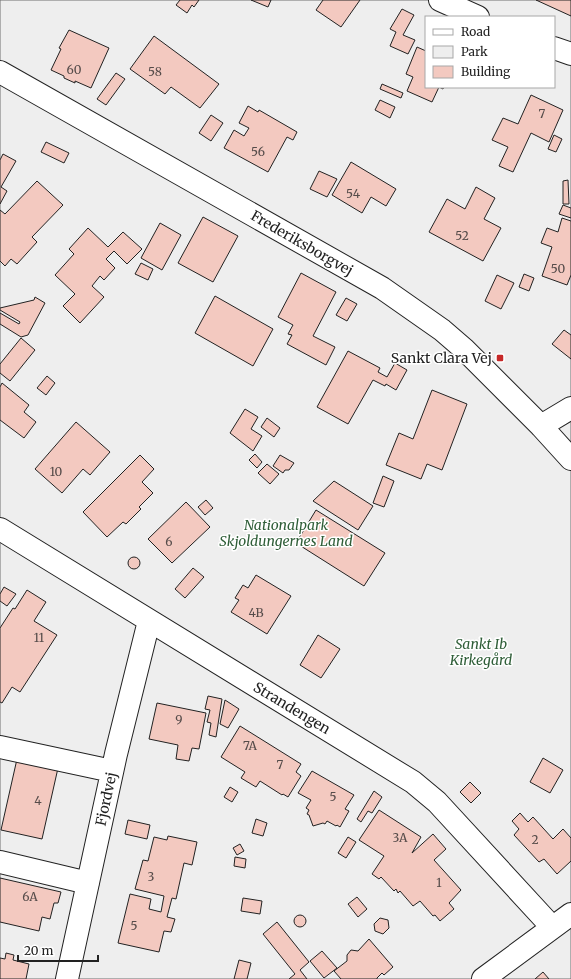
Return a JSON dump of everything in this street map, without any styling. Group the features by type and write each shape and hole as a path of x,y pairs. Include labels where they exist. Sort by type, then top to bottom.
{"street":[{"path":"440,0 476,16"},
{"path":"555,48 571,54"},
{"name":"Frederiksborgvej","path":"0,72 382,288 442,330 464,349 541,426 571,459"},
{"path":"541,426 571,408"},
{"name":"Strandengen","path":"0,529 413,782 437,802 552,928"},
{"name":"Fjordvej","path":"67,979 112,771 149,621"},
{"path":"0,747 112,771"},
{"path":"0,862 88,883"},
{"path":"483,979 571,914"}],"green space":[{"name":"Nationalpark Skjoldungernes Land","path":"0,0 571,0 571,979 0,979"}],"building":[{"path":"180,0 199,0 194,7 192,5 187,13 176,5"},
{"path":"251,0 271,0 268,7"},
{"path":"323,0 360,0 341,27 316,10"},
{"path":"536,0 571,0 571,16"},
{"path":"402,9 414,15 403,35 415,40 408,54 390,46 396,32 390,29"},
{"path":"69,30 109,48 91,88 75,81 75,83 51,70 61,49 59,48"},
{"path":"154,36 219,84 200,108 171,87 165,94 130,69"},
{"path":"417,47 425,51 425,88 439,88 432,102 407,91 413,77 406,74"},
{"path":"116,73 125,79 106,105 97,99"},
{"path":"382,84 403,93 401,98 380,89"},
{"path":"531,95 563,110 549,142 531,133 513,172 499,166 508,147 492,140 503,118 518,124"},
{"path":"380,100 395,107 390,118 375,110"},
{"path":"248,106 258,112 259,110 297,132 293,140 287,137 268,172 224,148 234,130 244,136 249,128 239,123"},
{"path":"211,115 223,123 211,141 199,133"},
{"path":"554,135 562,139 556,152 548,149"},
{"path":"46,142 69,153 64,163 41,152"},
{"path":"3,154 16,161 1,187 7,191 0,204 0,160"},
{"path":"351,162 396,189 386,206 371,197 362,213 332,195"},
{"path":"319,171 337,179 327,197 310,189"},
{"path":"568,180 569,204 563,204 563,181"},
{"path":"37,181 63,205 32,237 37,242 17,264 11,259 5,266 0,261 0,210 5,214"},
{"path":"476,187 495,198 484,219 501,228 483,261 429,232 447,199 465,209"},
{"path":"563,205 571,208 571,218 559,214"},
{"path":"203,217 238,236 213,282 178,263"},
{"path":"562,218 571,221 571,275 567,285 542,276 552,247 541,243 547,228 558,232"},
{"path":"160,223 181,235 162,270 141,258"},
{"path":"88,228 108,247 123,232 142,249 127,264 114,251 106,259 115,268 104,280 100,276 92,286 104,297 80,323 63,306 75,294 55,275 74,254 69,249"},
{"path":"141,263 153,269 148,280 135,274"},
{"path":"301,273 336,292 313,336 335,347 326,365 287,344 292,335 288,334 293,325 278,317"},
{"path":"524,274 534,278 529,291 519,287"},
{"path":"497,275 514,283 501,309 485,301"},
{"path":"215,296 273,329 253,366 195,333"},
{"path":"35,297 45,303 28,335 21,337 0,324 0,313 19,324 20,322 0,310 0,308 34,300"},
{"path":"346,298 357,304 347,321 336,315"},
{"path":"564,330 571,335 571,359 552,344"},
{"path":"21,338 35,350 10,381 0,373 0,364"},
{"path":"348,351 380,368 378,372 387,377 395,363 407,370 396,390 386,384 385,386 373,380 348,424 317,407"},
{"path":"47,376 55,383 46,395 37,388"},
{"path":"2,383 29,405 24,412 36,422 24,438 0,420 0,387"},
{"path":"432,390 467,404 442,470 427,464 421,479 386,465 399,433 413,439"},
{"path":"245,409 258,417 251,429 262,436 253,451 230,433"},
{"path":"267,418 280,428 274,437 261,427"},
{"path":"76,422 110,452 90,475 83,469 62,493 35,469"},
{"path":"255,454 262,462 257,468 249,460"},
{"path":"140,455 154,469 142,482 153,493 139,507 141,509 126,524 123,522 107,537 83,512"},
{"path":"280,455 294,463 289,470 285,470 283,473 273,466"},
{"path":"267,464 279,474 270,484 258,473"},
{"path":"383,476 394,481 384,507 373,503"},
{"path":"334,481 373,506 358,530 313,501"},
{"path":"206,500 213,508 205,515 198,507"},
{"path":"186,502 210,527 172,563 148,539"},
{"path":"316,510 385,553 364,586 296,543"},
{"path":"136,557 139,558 139,568 132,569 129,568 128,561 129,558"},
{"path":"193,568 204,577 185,598 175,589"},
{"path":"256,575 291,596 267,634 231,612 239,600 235,598 243,585 248,588"},
{"path":"4,587 16,594 7,606 0,601 0,594"},
{"path":"27,590 46,602 34,621 57,635 20,692 12,687 2,703 0,702 0,628 13,608 15,609"},
{"path":"318,635 340,649 321,678 300,665"},
{"path":"208,696 222,699 216,737 209,735 211,723 207,722 210,710 205,709"},
{"path":"225,700 239,709 228,728 220,724"},
{"path":"157,703 206,713 199,749 192,748 189,761 176,759 178,745 149,739"},
{"path":"240,726 301,764 296,772 301,776 288,797 283,794 282,795 260,781 256,787 241,778 245,772 221,757"},
{"path":"543,758 563,770 550,793 530,782"},
{"path":"17,759 58,768 42,839 1,830"},
{"path":"312,771 354,795 345,809 349,811 340,827 327,821 325,824 323,823 313,826 309,815 307,814 309,810 306,808 311,800 298,793"},
{"path":"470,782 481,793 471,803 460,792"},
{"path":"230,787 238,792 232,802 224,797"},
{"path":"374,791 382,797 372,813 368,811 361,822 357,819"},
{"path":"379,810 421,837 412,853 433,834 446,849 434,860 461,890 449,903 454,909 440,921 435,915 433,916 420,901 413,906 400,891 398,893 396,889 394,891 381,877 379,879 372,874 384,856 359,840"},
{"path":"520,813 528,822 533,817 553,839 563,829 571,838 571,861 557,874 544,859 539,862 514,835 519,829 512,821"},
{"path":"256,819 267,823 263,836 252,833"},
{"path":"128,820 150,825 147,839 125,834"},
{"path":"168,836 197,842 192,865 184,863 176,899 172,898 167,917 175,919 171,932 164,931 159,952 118,943 130,894 151,899 149,909 161,912 164,896 135,889 143,860 148,861 154,837 167,840"},
{"path":"348,837 356,842 346,858 338,853"},
{"path":"240,844 244,851 237,855 233,848"},
{"path":"235,857 246,859 245,868 234,866"},
{"path":"0,878 61,892 58,903 54,903 50,919 42,917 39,931 0,922"},
{"path":"357,897 367,909 358,917 348,904"},
{"path":"243,898 262,901 260,914 241,911"},
{"path":"298,915 302,915 306,921 302,927 298,927 294,923 294,919"},
{"path":"380,918 388,920 389,928 383,934 375,931 374,924"},
{"path":"277,922 309,962 300,970 307,979 289,979 295,974 263,934"},
{"path":"369,939 393,967 384,975 382,973 377,979 341,979 334,971 347,961 347,955 351,950 358,951"},
{"path":"322,951 337,968 324,978 310,961"},
{"path":"6,953 14,955 13,960 29,964 26,979 0,979 0,958 5,959"},
{"path":"239,960 251,963 247,979 234,979"},
{"path":"543,972 549,979 535,979"}],"place":[{"name":"Sankt Clara Vej","path":"500,358"}],"park label":[{"name":"Sankt Ib Kirkegård","path":"481,652"}]}
